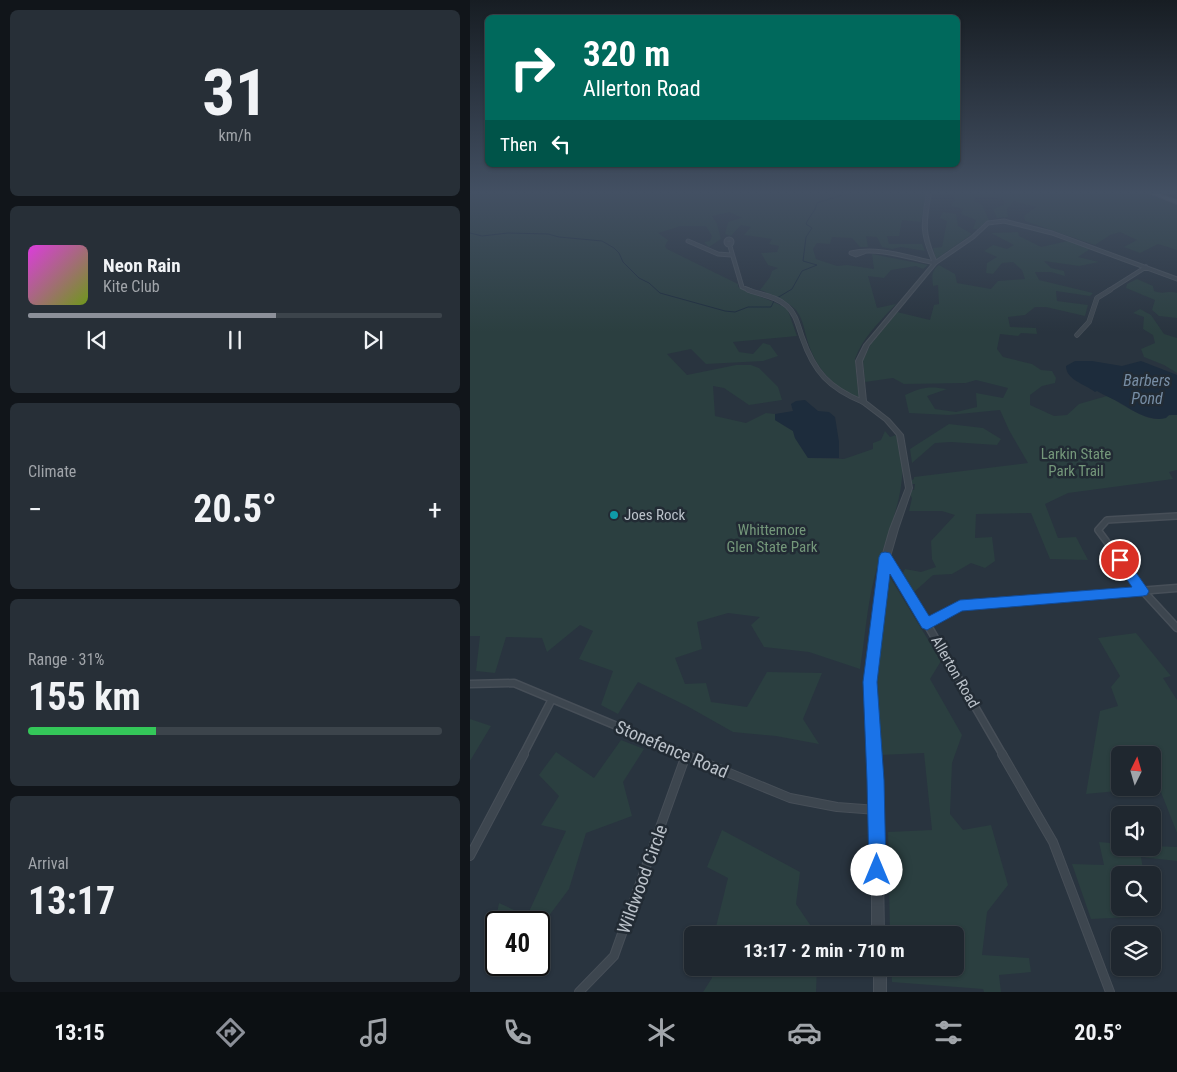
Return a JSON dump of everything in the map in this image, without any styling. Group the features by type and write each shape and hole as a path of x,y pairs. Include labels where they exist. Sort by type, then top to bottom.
{"street":[{"path":"925,239 936,263"},
{"path":"862,402 859,361 867,345 936,263 957,246 970,239"},
{"path":"1070,239 1120,256 1177,279"},
{"path":"688,241 718,254 731,255"},
{"path":"729,244 741,285 746,289 785,303 796,316 807,354 826,383 846,396 862,402 887,420 900,435 909,488 885,557 870,682 877,810 878,926"},
{"path":"864,252 936,263"},
{"path":"1077,335 1089,322 1097,298 1146,267"},
{"path":"1177,516 1107,520 1098,530 1143,591 1177,628"},
{"name":"Allerton Road","path":"885,557 927,624 1053,842 1110,992"},
{"path":"927,624 960,606 1177,588"},
{"name":"Stonefence Road","path":"470,684 514,683 790,798 837,808 877,810"},
{"path":"470,856 552,699"},
{"name":"Wildwood Circle","path":"579,992 614,956 686,755"},
{"path":"880,976 880,992"}],"green space":[{"name":"Whittemore Glen State Park","path":"470,239 667,239 665,246 667,249 738,284 738,287 787,308 797,336 733,342 739,352 753,354 763,343 770,345 778,356 763,361 706,364 691,349 667,354 687,375 736,365 751,365 759,368 778,387 782,400 749,405 724,388 713,386 715,416 746,423 766,413 775,414 775,420 793,431 795,438 808,458 844,459 873,449 873,443 881,440 885,431 890,437 896,435 901,452 901,487 872,586 860,669 809,652 764,647 751,625 760,617 728,613 697,622 702,649 675,658 685,684 706,683 711,702 747,707 767,672 822,673 803,719 819,744 776,736 733,732 687,706 638,682 618,714 601,705 613,671 579,659 593,631 580,625 547,652 542,638 506,637 495,673 476,671 480,636 470,636"},
{"path":"711,239 721,239 709,247 704,242"},
{"path":"772,239 831,239 830,244 817,243 813,249 816,259 837,266 847,265 874,269 872,254 928,265 923,269 916,266 891,270 884,278 868,276 877,308 896,304 878,323 858,351 855,359 859,398 833,382 820,367 810,349 802,320 796,310 786,302 765,294 766,292 760,290 770,277 772,271 778,268 768,265 761,253 777,252 779,246 769,244"},
{"path":"853,239 867,239 868,247 860,247"},
{"path":"878,239 888,239 889,244 922,244 925,251 901,247 892,249 882,247"},
{"path":"943,239 964,239 936,259 933,248 942,247"},
{"name":"Larkin State Park Trail","path":"1003,239 1026,239 1041,247 1068,241 1090,249 1078,257 1099,262 1079,266 1044,261 1051,268 1064,271 1065,276 1051,272 1035,272 1039,280 1093,293 1090,296 1056,291 1057,301 1088,305 1085,316 1046,307 1035,307 1025,315 1008,317 1010,327 1036,328 1037,334 1021,333 1018,336 1000,334 997,349 1003,357 1032,364 1041,370 1052,371 1056,378 1055,383 1042,386 1030,395 1030,405 1054,416 1067,415 1079,404 1107,396 1152,419 1177,415 1177,470 1169,472 1173,479 1068,493 1045,504 1058,538 1076,537 1088,560 1050,559 1031,513 976,514 975,538 992,537 995,561 985,568 971,563 952,574 933,575 913,593 901,577 905,569 921,572 936,567 932,559 931,541 955,515 942,511 909,511 912,498 910,495 911,490 914,490 915,484 912,484 914,477 1028,463 1000,410 949,415 909,413 905,395 926,388 947,389 927,396 935,409 956,412 977,407 976,393 1003,398 1008,388 976,380 966,383 904,384 893,378 865,382 863,360 871,344 897,312 930,320 934,305 939,304 938,285 933,286 932,277 933,272 939,265 955,274 957,283 991,289 998,281 1025,279 1022,270 1013,262 1002,263 993,274 986,273 987,263 997,257 984,251 993,245 1007,249 1014,245"},
{"path":"1078,239 1104,239 1095,245"},
{"path":"1135,239 1177,239 1177,250 1158,244 1140,253 1124,247 1137,240"},
{"path":"1137,279 1153,286 1154,291 1177,293 1177,318 1159,316 1152,310 1155,300 1126,288 1127,284"},
{"path":"1140,309 1151,315 1164,334 1177,338 1177,373 1164,365 1144,357 1141,349 1155,343 1153,335 1143,329 1144,317 1133,313"},
{"path":"949,424 983,428 1001,439 997,445 951,442 935,443 912,463 910,449"},
{"path":"888,574 941,661 930,679 962,735 952,763 950,814 963,830 991,825 1008,885 987,912 982,955 1029,958 1031,972 999,975 1001,992 984,992 983,989 892,982 892,976 964,976 964,926 890,926 888,832 932,830 924,753 880,755 876,677"},
{"path":"1136,633 1171,676 1163,678 1177,700 1177,833 1161,792 1161,746 1111,746 1111,792 1086,794 1100,711 1118,706 1111,687 1120,676 1098,638"},
{"path":"470,719 491,726 470,761"},
{"path":"621,740 644,749 623,782 632,816 586,833 569,889 550,914 550,911 529,911 566,831 541,825 559,796 539,775 556,752 594,778"},
{"path":"722,830 800,872 796,904 811,926 716,926 728,878 707,867"},
{"path":"1099,842 1111,843 1111,856 1161,856 1161,846 1177,847 1177,861 1141,857 1142,866 1111,866 1111,916 1151,916 1091,919 1072,864 1104,865"},
{"path":"499,903 516,911 497,911"},
{"path":"712,976 817,976 816,992 703,992"}],"water":[{"name":"Barbers Pond","path":"1075,361 1092,361 1122,366 1141,361 1177,375 1177,415 1155,419 1138,413 1097,391 1095,392 1069,375 1066,366"},
{"path":"805,400 818,411 829,412 835,417 839,442 839,458 808,458 795,438 793,431 775,420 775,414 793,411 791,404 796,401"}],"waterway":[{"path":"584,239 602,241 614,248 619,253 623,262 639,278 649,283 660,293 735,312 748,307 771,307 774,301"},
{"path":"777,298 792,289 802,271 817,265 803,261 806,239"}],"place":[{"name":"Joes Rock","path":"614,515"}],"route":[{"path":"877,870 876,780 872,742 870,670 885,557 927,624 960,606 1143,591 1120,560"}]}
